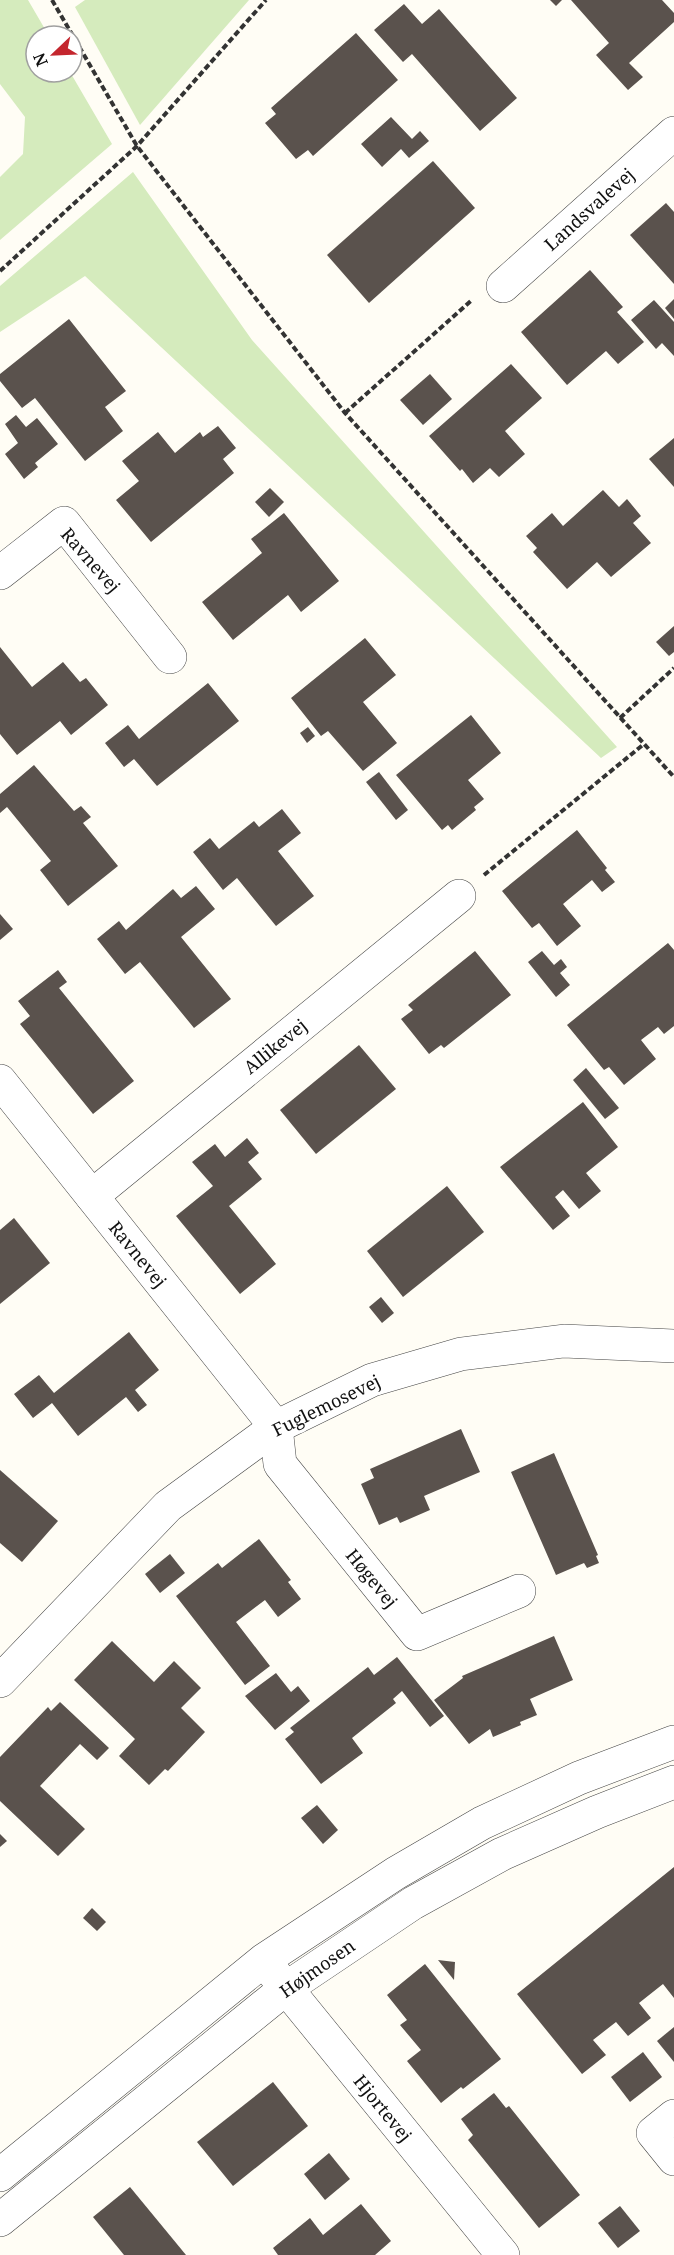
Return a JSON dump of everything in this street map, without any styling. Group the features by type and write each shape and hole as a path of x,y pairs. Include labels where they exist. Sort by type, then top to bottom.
{"street":[{"name":"Landsvalevej","path":"504,286 674,133"},
{"name":"Ravnevej","path":"0,573 64,523 170,657"},
{"name":"Allikevej","path":"92,1196 459,896"},
{"name":"Ravnevej","path":"0,1081 276,1427"},
{"name":"Fuglemosevej","path":"0,1681 168,1506 276,1427 372,1380 461,1354 564,1341 674,1346"},
{"name":"Høgevej","path":"276,1427 280,1464 417,1634 519,1592"},
{"name":"Højmosen","path":"0,2175 264,1960 396,1873 482,1823 579,1778 674,1742"},
{"name":"Højmosen","path":"0,2220 285,1989 413,1903 502,1854 597,1812 674,1782"},
{"name":"Hjortevej","path":"264,1960 285,1989 503,2255"},
{"path":"674,2116 653,2133 674,2159"}],"path":[{"path":"52,0 137,146 345,413 674,777"},
{"path":"0,271 137,146 266,0"},
{"path":"345,413 477,297 504,286"},
{"path":"620,718 674,668"},
{"path":"459,896 644,744"}],"green space":[{"path":"0,0 28,0 42,24 24,24 24,84 77,84 112,144 0,240 0,177 23,154 25,117 0,84"},
{"path":"85,0 249,0 140,125 75,7"},
{"path":"133,172 252,340 617,747 601,758 85,276 0,332 0,286"}],"building":[{"path":"550,0 562,0 556,6"},
{"path":"571,0 662,0 674,13 674,22 629,63 643,77 628,90 596,55 609,43"},
{"path":"404,4 422,24 439,9 517,98 480,131 412,54 403,62 374,30"},
{"path":"356,33 398,80 313,156 308,150 296,159 265,123 276,114 271,108"},
{"path":"391,117 412,139 420,131 429,141 409,158 401,149 382,167 361,144"},
{"path":"433,161 475,208 369,303 327,255"},
{"path":"666,203 674,212 674,284 630,235"},
{"path":"590,270 623,307 617,312 644,342 618,364 606,351 567,385 521,332"},
{"path":"674,299 674,319 665,308"},
{"path":"654,300 674,322 674,356 662,343 656,349 631,320"},
{"path":"69,319 126,391 105,407 123,431 85,461 35,398 22,408 0,381 0,374"},
{"path":"511,364 542,398 505,431 525,454 499,477 490,468 473,483 429,436"},
{"path":"430,374 452,399 423,425 400,400"},
{"path":"16,415 26,427 37,418 58,444 35,463 38,467 24,479 5,454 18,443 5,424"},
{"path":"218,426 236,448 223,459 234,473 151,542 116,500 139,481 122,461 158,432 175,453 200,432 203,437"},
{"path":"674,438 674,487 649,459"},
{"path":"270,488 284,502 269,517 255,502"},
{"path":"603,490 619,507 627,499 641,516 633,523 651,543 611,577 597,562 567,589 533,552 537,548 526,536 552,513 563,526"},
{"path":"284,513 339,581 301,612 288,595 233,640 202,602 262,553 251,539"},
{"path":"674,626 674,652 669,656 656,642"},
{"path":"365,638 396,675 363,702 397,743 363,771 328,731 321,736 291,698"},
{"path":"0,647 32,687 63,662 80,682 86,678 108,705 71,735 60,721 17,755 0,734"},
{"path":"208,683 239,721 157,786 134,759 124,767 105,743 128,725 139,739"},
{"path":"471,715 501,753 468,780 484,799 474,807 476,810 452,830 448,825 442,830 396,775"},
{"path":"308,727 315,736 307,743 300,733"},
{"path":"34,765 74,811 81,806 91,817 83,823 118,866 68,906 40,870 51,861 7,807 0,813 0,794"},
{"path":"379,772 408,810 396,820 366,782"},
{"path":"282,809 301,833 278,851 314,896 276,926 237,878 223,890 193,852 210,838 219,849 254,821 259,827"},
{"path":"577,830 607,868 605,870 615,882 602,892 592,880 563,904 581,926 557,946 539,923 532,928 502,891"},
{"path":"196,886 215,909 181,937 231,999 194,1028 140,962 125,974 97,939 119,921 126,930 173,889 181,898"},
{"path":"0,914 13,929 0,940"},
{"path":"668,943 674,950 674,1026 664,1034 658,1027 641,1040 656,1059 624,1085 609,1067 604,1070 567,1025"},
{"path":"475,951 511,995 444,1048 441,1045 429,1054 401,1019 413,1010 408,1005"},
{"path":"542,951 554,965 561,959 567,967 560,973 570,985 556,997 528,962"},
{"path":"58,970 67,982 59,988 134,1081 93,1114 20,1024 30,1016 18,1001"},
{"path":"359,1045 396,1089 316,1154 280,1110"},
{"path":"586,1068 619,1108 605,1119 573,1080"},
{"path":"583,1102 618,1147 586,1173 601,1191 579,1209 563,1190 555,1197 570,1216 553,1230 500,1167"},
{"path":"247,1138 259,1153 248,1162 262,1179 229,1206 276,1264 240,1294 176,1216 213,1186 192,1162 215,1144 225,1157"},
{"path":"447,1186 484,1232 403,1297 367,1251"},
{"path":"14,1218 50,1263 0,1304 0,1230"},
{"path":"381,1297 394,1313 382,1323 369,1307"},
{"path":"129,1332 159,1370 135,1390 147,1405 138,1412 126,1397 78,1436 52,1403 33,1418 14,1394 39,1375 54,1393"},
{"path":"461,1429 480,1472 424,1496 430,1510 400,1523 397,1517 379,1525 361,1484 374,1478 370,1469"},
{"path":"554,1453 598,1555 596,1556 599,1563 587,1568 584,1563 556,1575 511,1472"},
{"path":"0,1470 58,1521 22,1562 0,1543"},
{"path":"259,1539 291,1580 288,1582 301,1599 278,1617 265,1600 236,1622 270,1666 245,1685 176,1596 218,1563 222,1568"},
{"path":"170,1554 185,1573 160,1593 145,1574"},
{"path":"554,1636 573,1680 530,1699 537,1715 520,1722 521,1725 493,1737 490,1729 469,1744 434,1700 463,1678 462,1676"},
{"path":"112,1641 154,1682 174,1661 201,1688 181,1708 205,1732 168,1771 165,1769 149,1785 119,1756 135,1739 74,1680"},
{"path":"397,1657 444,1716 430,1727 402,1691 393,1699 396,1703 352,1738 363,1753 321,1784 285,1739 294,1732 290,1728 368,1667 374,1675"},
{"path":"276,1673 291,1692 298,1686 310,1701 275,1730 245,1696"},
{"path":"60,1702 109,1748 97,1760 80,1744 40,1786 85,1829 58,1856 0,1801 0,1757 48,1707 51,1711"},
{"path":"317,1805 338,1830 323,1844 301,1818"},
{"path":"0,1834 7,1841 0,1847"},
{"path":"674,1867 674,1998 663,1984 639,2003 651,2018 628,2036 616,2022 593,2040 606,2055 582,2074 517,1994"},
{"path":"92,1908 106,1922 97,1931 83,1918"},
{"path":"438,1960 455,1962 454,1980"},
{"path":"425,1964 501,2059 441,2103 407,2061 421,2050 400,2025 407,2020 387,1995"},
{"path":"674,2027 674,2062 657,2041"},
{"path":"643,2052 662,2077 630,2102 611,2077"},
{"path":"273,2082 308,2126 233,2186 197,2142"},
{"path":"494,2093 506,2108 509,2106 580,2195 539,2228 468,2140 473,2135 461,2119"},
{"path":"329,2153 350,2179 325,2200 304,2174"},
{"path":"130,2187 186,2255 124,2255 93,2217"},
{"path":"361,2204 391,2241 375,2255 278,2255 273,2248 310,2218 323,2235"},
{"path":"620,2206 640,2231 618,2248 598,2223"}]}
